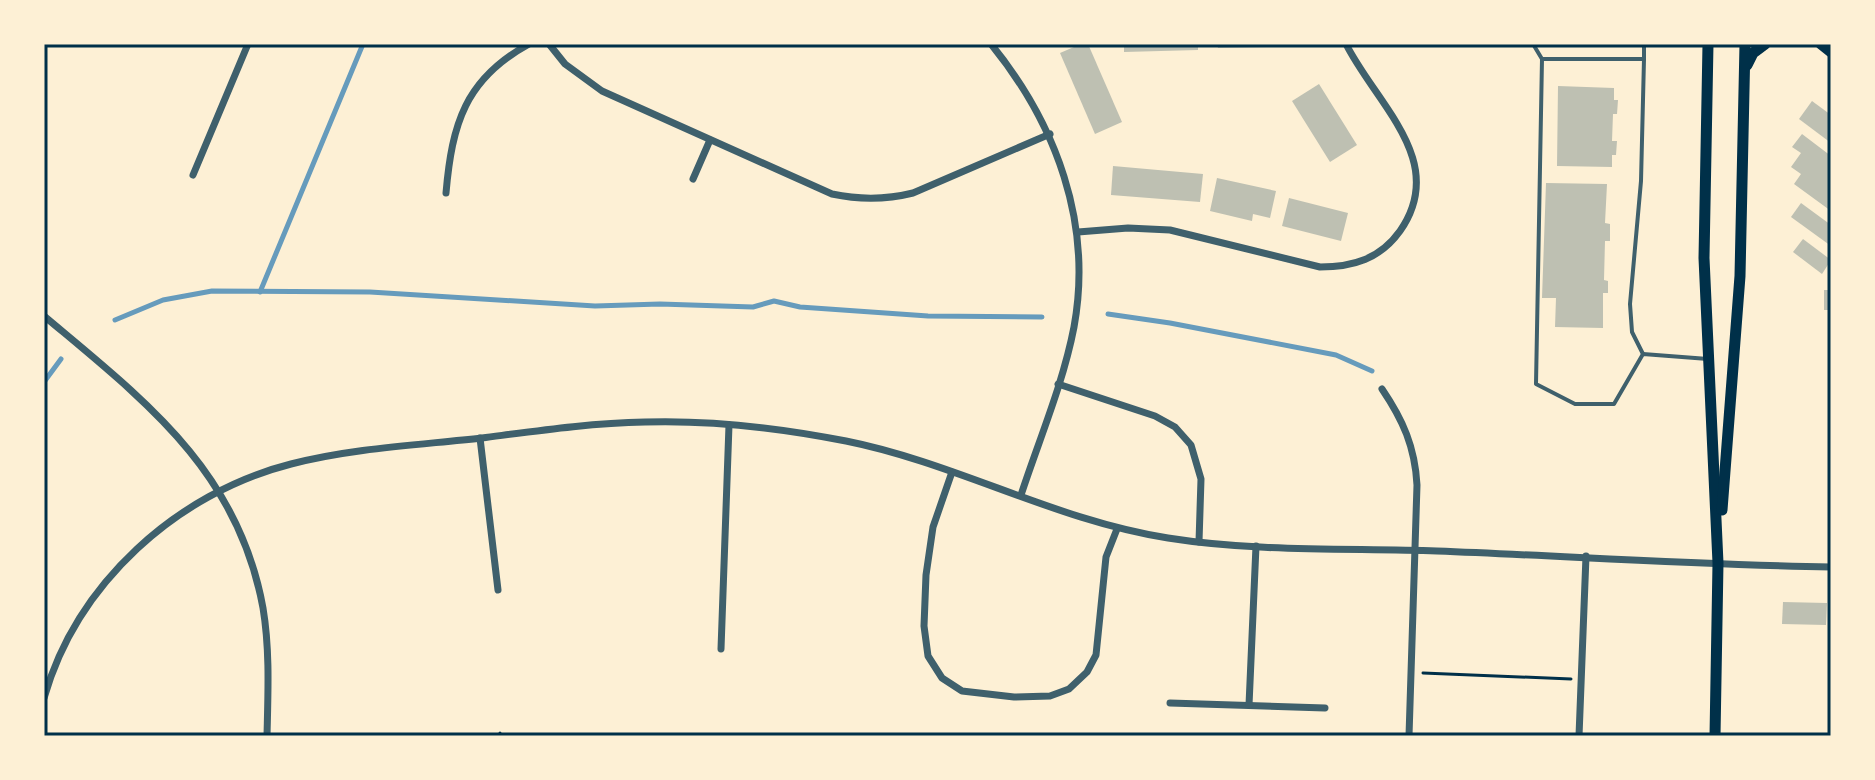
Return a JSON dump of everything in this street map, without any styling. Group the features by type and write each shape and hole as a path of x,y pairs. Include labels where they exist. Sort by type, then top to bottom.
{"main road":[{"path":"1708,44 1704,258 1718,563 1715,736"},
{"path":"1718,563 1740,276 1745,44"},
{"path":"1745,69 1753,53 1765,44"},
{"path":"1821,44 1831,52"}],"street":[{"path":"193,175 248,44"},
{"path":"446,193 450,150 465,103 495,67 529,44"},
{"path":"549,44 565,64 586,82 832,194 868,200 913,193 1050,134"},
{"path":"991,44 1026,90 1050,134 1078,232 1078,296 1074,328 1021,495"},
{"path":"1078,232 1128,228 1170,230 1320,267 1342,267 1375,256 1392,242 1408,219 1417,178 1415,164 1400,127 1346,44"},
{"path":"693,179 710,140"},
{"path":"44,316 156,413 195,456 233,515 249,555 263,607 268,661 267,736"},
{"path":"1058,384 1155,416 1175,427 1191,445 1201,479 1199,542"},
{"path":"1382,389 1410,436 1416,460 1409,736"},
{"path":"44,698 49,679 74,627 106,581 140,546 174,518 219,492 251,477 314,459 588,425 646,422 729,425 797,432 851,442 952,472 1117,529 1199,542 1831,567"},
{"path":"721,649 729,425"},
{"path":"480,438 498,590"},
{"path":"952,472 933,527 926,575 924,626 928,656 942,678 962,691 1014,697 1050,696 1069,689 1087,672 1096,655 1106,557 1117,529"},
{"path":"1249,705 1256,546"},
{"path":"1579,736 1586,556"},
{"path":"1170,703 1325,708"}],"lane":[{"path":"1533,44 1542,59 1536,384 1575,404 1614,404 1643,354"},
{"path":"1643,354 1632,332 1630,304 1641,181 1644,44"},
{"path":"1542,59 1644,59"},
{"path":"1643,354 1710,360"}],"path":[{"path":"1411,673 1581,679"}],"building":[{"path":"1088,44 1122,122 1095,134 1060,53"},
{"path":"1124,44 1198,44 1198,50 1124,52"},
{"path":"1217,44 1267,44 1267,47 1218,48"},
{"path":"1319,84 1357,145 1330,162 1292,101"},
{"path":"1558,86 1614,88 1614,100 1618,100 1617,114 1613,114 1612,141 1617,141 1612,167 1557,166"},
{"path":"1812,101 1831,115 1831,143 1799,119"},
{"path":"1802,134 1831,156 1831,211 1794,184 1801,174 1791,167 1801,153 1792,147"},
{"path":"1113,166 1203,174 1200,202 1111,195"},
{"path":"1217,178 1276,191 1270,218 1253,214 1252,221 1210,211"},
{"path":"1546,183 1607,184 1605,223 1610,224 1610,241 1605,241 1604,280 1608,281 1608,293 1603,293 1603,328 1555,327 1556,298 1542,298"},
{"path":"1289,198 1348,213 1341,241 1282,226"},
{"path":"1801,203 1831,225 1831,246 1791,217"},
{"path":"1803,239 1831,260 1822,274 1793,252"},
{"path":"1824,290 1831,290 1831,310 1824,310"},
{"path":"1783,602 1827,603 1826,625 1782,624"}],"waterway":[{"path":"260,292 363,44"},
{"path":"115,320 163,300 212,291 370,292 595,306 660,304 753,307 774,301 800,307 928,316 1042,317"},
{"path":"1108,314 1336,355 1372,371"},
{"path":"44,382 61,359"}]}
